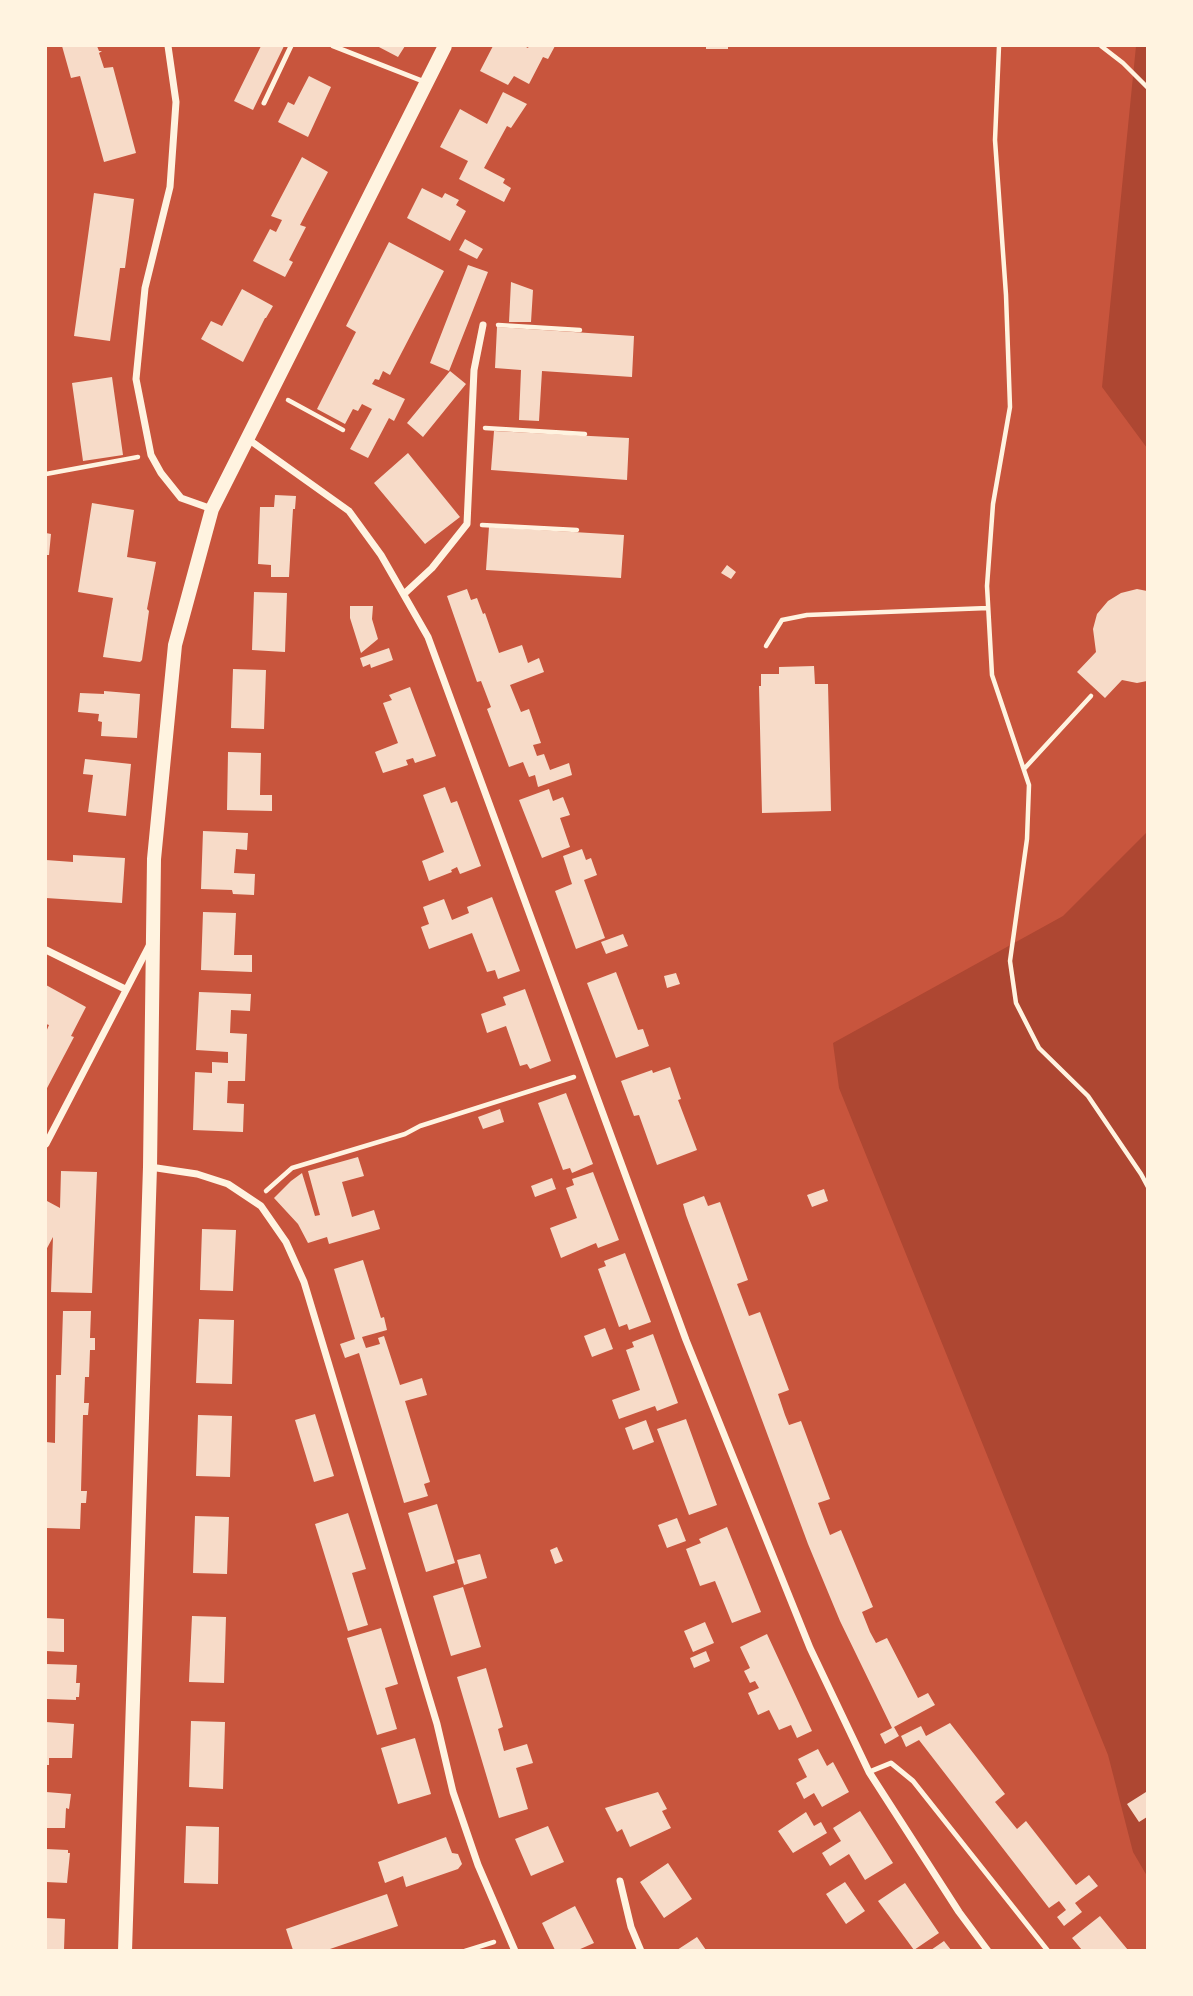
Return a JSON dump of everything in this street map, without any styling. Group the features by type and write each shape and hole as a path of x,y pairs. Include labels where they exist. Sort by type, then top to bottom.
{"main road":[{"path":"125,1951 150,1167 154,859 175,645 212,509 445,46"}],"street":[{"path":"168,46 176,102 170,187 145,288 136,379 151,455 161,473 181,498 212,509"},
{"path":"404,594 432,568 467,524 474,370 483,325"},
{"path":"247,438 349,511 381,555 428,637 685,1340 810,1648 869,1772 959,1912 988,1951"},
{"path":"46,1144 153,939"},
{"path":"46,950 125,989"},
{"path":"150,1167 197,1174 228,1184 254,1200 286,1242 304,1282 437,1724 453,1792 478,1865 515,1951"},
{"path":"620,1881 631,1927 641,1951"}],"lane":[{"path":"264,103 291,46"},
{"path":"333,46 427,83"},
{"path":"869,1772 891,1763 913,1781 1048,1951"}],"path":[{"path":"999,46 995,140 1006,295 1010,407 993,504 987,586 992,675 1029,785 1027,839 1010,961 1016,1003 1039,1048 1088,1096 1147,1187"},
{"path":"1101,46 1147,88"},
{"path":"483,325 580,330"},
{"path":"272,391 342,430"},
{"path":"473,427 585,434"},
{"path":"46,474 151,455"},
{"path":"467,524 577,530"},
{"path":"766,646 782,620 807,615 988,608"},
{"path":"1024,770 1091,696"},
{"path":"254,1200 292,1168 405,1134 420,1126 588,1072"},
{"path":"465,1951 508,1938"}],"shaded area":[{"path":"1136,46 1147,46 1147,448 1102,387"},
{"path":"1147,832 1147,1876 1133,1852 1108,1755 839,1088 833,1043 1063,916"}],"building":[{"path":"62,46 97,46 99,51 102,51 99,53 104,68 113,67 136,153 104,162 80,76 71,78"},
{"path":"261,46 284,46 253,110 234,101"},
{"path":"377,46 405,46 398,57"},
{"path":"493,46 555,46 548,59 543,57 529,84 514,76 508,85 480,71"},
{"path":"706,46 728,46 728,49 706,49"},
{"path":"309,76 331,87 308,137 278,122 288,102 294,105"},
{"path":"503,92 527,104 511,128 507,126 484,168 505,179 503,183 511,188 504,202 459,179 468,161 440,147 460,109 487,124"},
{"path":"302,157 328,172 300,225 306,227 289,260 293,262 285,277 253,261 270,229 276,232 282,220 271,216"},
{"path":"422,188 442,198 445,193 459,200 456,205 466,211 450,241 407,218"},
{"path":"94,193 134,199 125,268 120,268 110,341 74,336"},
{"path":"465,239 483,249 477,259 459,250"},
{"path":"389,242 444,271 390,375 383,371 379,380 375,379 372,384 405,399 394,421 389,418 368,458 350,449 372,409 362,404 358,411 353,409 345,424 317,409 356,332 346,326"},
{"path":"468,265 488,272 449,371 430,363"},
{"path":"511,282 533,290 531,322 509,322"},
{"path":"242,289 273,306 243,362 201,339 211,321 222,326"},
{"path":"497,327 634,336 632,377 542,371 539,421 519,420 521,370 495,368"},
{"path":"450,371 466,384 423,437 407,423"},
{"path":"112,377 123,455 83,461 72,383"},
{"path":"494,431 629,438 627,480 491,470"},
{"path":"408,453 460,517 425,544 374,483"},
{"path":"275,495 296,496 289,577 271,577 271,565 258,564 260,507 274,507"},
{"path":"92,503 134,510 127,557 156,562 140,662 103,657 113,598 78,592"},
{"path":"489,527 624,535 621,578 486,570"},
{"path":"46,533 51,534 49,555 46,555"},
{"path":"727,565 736,572 731,579 721,573"},
{"path":"467,589 471,600 477,598 483,614 485,613 499,653 522,645 528,663 539,658 544,672 510,685 521,712 529,709 541,743 533,745 537,756 544,754 550,770 569,763 572,775 538,787 535,775 529,777 523,762 509,767 487,709 491,707 481,681 477,682 447,596"},
{"path":"1137,589 1147,591 1147,681 1137,683 1122,680 1105,698 1077,672 1096,652 1093,629 1097,614 1108,601 1121,593"},
{"path":"254,592 287,593 285,652 252,650"},
{"path":"350,606 373,606 372,619 378,639 361,653 350,618"},
{"path":"389,648 393,660 371,668 370,664 363,667 360,658"},
{"path":"814,666 815,684 828,684 831,811 762,813 761,674 779,674 779,667"},
{"path":"233,669 266,670 264,729 231,728"},
{"path":"410,687 436,756 415,763 413,758 406,760 408,765 383,773 375,752 398,743 383,703 392,700 389,695"},
{"path":"104,691 140,694 137,738 101,736 102,722 98,721 99,714 78,712 80,693 104,694"},
{"path":"228,752 261,753 260,795 272,795 272,811 227,810"},
{"path":"85,759 131,764 126,816 88,812 93,775 83,774"},
{"path":"445,787 451,803 457,801 481,866 460,874 457,867 451,870 452,872 429,881 422,861 444,852 423,795"},
{"path":"549,789 553,801 563,797 570,815 560,818 570,847 542,858 519,800"},
{"path":"203,831 248,833 247,850 236,849 234,873 255,874 254,895 233,894 232,890 201,889"},
{"path":"582,849 586,860 591,858 597,875 584,880 605,938 576,949 555,891 572,884 563,856"},
{"path":"73,855 125,858 122,903 46,898 46,860 73,862"},
{"path":"492,897 520,971 498,979 495,970 487,972 472,933 429,949 421,927 429,924 423,907 444,899 452,920 469,913 467,907"},
{"path":"203,912 236,913 234,955 252,955 252,972 201,970"},
{"path":"623,934 628,946 606,954 601,942"},
{"path":"616,972 638,1030 643,1029 649,1046 616,1058 587,983"},
{"path":"676,973 680,984 667,988 664,976"},
{"path":"46,985 86,1007 71,1036 74,1037 46,1090 46,1032 49,1025 46,1024"},
{"path":"525,989 551,1061 530,1069 527,1064 520,1066 506,1026 487,1033 481,1014 506,1005 503,997"},
{"path":"199,992 251,994 250,1011 231,1010 230,1033 247,1034 245,1081 228,1081 227,1103 244,1104 243,1132 193,1130 195,1072 212,1073 212,1062 228,1063 228,1052 196,1050"},
{"path":"670,1067 681,1099 678,1100 697,1150 657,1165 639,1115 634,1116 621,1081"},
{"path":"566,1093 593,1164 572,1173 570,1168 563,1170 538,1103"},
{"path":"500,1109 504,1122 483,1129 478,1117"},
{"path":"358,1157 364,1176 342,1182 352,1217 374,1210 380,1229 329,1244 327,1237 308,1243 298,1224 274,1198 302,1173 315,1216 320,1215 308,1171"},
{"path":"61,1171 97,1172 92,1293 51,1292 53,1237 46,1250 46,1205 47,1201 60,1208"},
{"path":"593,1172 619,1240 598,1248 596,1243 561,1258 550,1228 577,1218 566,1188 574,1185 572,1179"},
{"path":"552,1178 556,1189 535,1197 531,1186"},
{"path":"824,1189 828,1201 812,1207 807,1195"},
{"path":"704,1196 708,1206 720,1202 748,1280 737,1284 749,1316 760,1312 789,1390 778,1394 785,1415 789,1425 801,1421 830,1499 818,1503 822,1514 830,1535 841,1530 873,1607 862,1612 870,1632 876,1643 887,1638 918,1698 928,1693 935,1705 894,1727 899,1736 885,1744 880,1734 892,1728 840,1621 808,1544 686,1215 683,1204"},
{"path":"202,1229 236,1230 233,1291 200,1290"},
{"path":"625,1253 651,1322 629,1330 627,1324 619,1327 598,1269 606,1266 604,1261"},
{"path":"363,1260 387,1330 362,1337 366,1348 380,1344 378,1338 384,1336 400,1385 422,1378 427,1395 405,1401 430,1482 424,1484 428,1496 404,1503 359,1353 345,1358 340,1344 355,1339 334,1269"},
{"path":"63,1311 91,1311 90,1338 95,1338 95,1350 90,1350 89,1377 85,1377 84,1403 89,1403 88,1415 83,1415 81,1491 87,1491 86,1503 81,1503 80,1529 46,1528 46,1442 55,1443 56,1375 61,1375"},
{"path":"199,1319 234,1320 232,1384 196,1383"},
{"path":"605,1328 613,1349 592,1357 584,1336"},
{"path":"653,1334 678,1403 657,1411 655,1406 619,1419 612,1400 640,1390 626,1350 634,1347 632,1342"},
{"path":"315,1414 334,1476 314,1482 295,1420"},
{"path":"198,1415 232,1416 230,1477 196,1476"},
{"path":"686,1419 717,1505 689,1515 657,1429"},
{"path":"646,1420 654,1442 633,1450 625,1428"},
{"path":"437,1504 455,1563 426,1572 408,1513"},
{"path":"348,1513 366,1569 352,1573 368,1625 348,1631 315,1524"},
{"path":"195,1516 229,1517 227,1574 193,1573"},
{"path":"677,1518 686,1541 667,1548 658,1525"},
{"path":"727,1527 761,1612 732,1623 715,1581 700,1586 686,1549 701,1543 699,1539"},
{"path":"557,1547 563,1561 555,1564 550,1550"},
{"path":"480,1554 487,1578 464,1585 457,1560"},
{"path":"463,1587 481,1647 451,1656 433,1596"},
{"path":"192,1616 226,1617 224,1683 189,1682"},
{"path":"46,1618 64,1619 64,1652 46,1651"},
{"path":"705,1622 714,1643 693,1652 684,1631"},
{"path":"381,1628 398,1684 385,1688 397,1729 377,1735 347,1638"},
{"path":"767,1634 812,1731 797,1738 791,1725 779,1730 769,1710 758,1715 748,1693 759,1688 755,1681 750,1683 744,1671 750,1668 740,1647"},
{"path":"706,1651 710,1661 694,1668 690,1658"},
{"path":"46,1664 77,1665 76,1683 80,1683 79,1697 76,1697 76,1700 46,1699"},
{"path":"486,1668 503,1727 498,1729 504,1751 527,1744 533,1763 516,1768 528,1809 499,1818 457,1677"},
{"path":"191,1721 225,1722 223,1789 189,1787"},
{"path":"46,1722 74,1724 72,1758 49,1758 49,1765 46,1765"},
{"path":"950,1723 1005,1794 995,1802 1017,1829 1026,1821 1076,1885 1089,1875 1098,1886 1075,1903 1082,1912 1064,1926 1057,1917 1066,1910 1059,1901 1049,1908 919,1740 906,1747 901,1736 921,1726 926,1736"},
{"path":"415,1738 431,1794 398,1804 381,1748"},
{"path":"818,1749 827,1766 833,1762 849,1792 822,1807 814,1793 804,1799 796,1783 807,1777 798,1759"},
{"path":"46,1792 71,1794 69,1809 66,1808 65,1828 46,1828"},
{"path":"658,1792 667,1809 662,1811 671,1828 630,1847 622,1829 617,1832 605,1808"},
{"path":"1146,1792 1147,1817 1139,1822 1127,1804"},
{"path":"860,1811 893,1863 865,1880 849,1854 830,1866 822,1853 841,1841 833,1828"},
{"path":"806,1812 814,1826 821,1822 827,1833 793,1853 778,1831"},
{"path":"186,1826 219,1827 218,1884 184,1883"},
{"path":"548,1826 564,1862 531,1876 515,1839"},
{"path":"446,1837 452,1853 458,1854 462,1864 458,1869 406,1887 403,1876 385,1883 378,1862"},
{"path":"46,1849 68,1850 70,1853 67,1883 46,1882"},
{"path":"668,1863 692,1899 664,1918 640,1882"},
{"path":"845,1882 865,1911 846,1924 826,1894"},
{"path":"905,1883 939,1933 914,1950 878,1901"},
{"path":"387,1894 398,1926 327,1950 293,1950 286,1929"},
{"path":"575,1906 594,1943 578,1950 555,1950 542,1923"},
{"path":"1100,1916 1128,1950 1082,1950 1072,1938"},
{"path":"46,1918 65,1919 64,1950 46,1949"},
{"path":"697,1937 706,1950 677,1950"},
{"path":"944,1941 951,1950 931,1950"}]}
